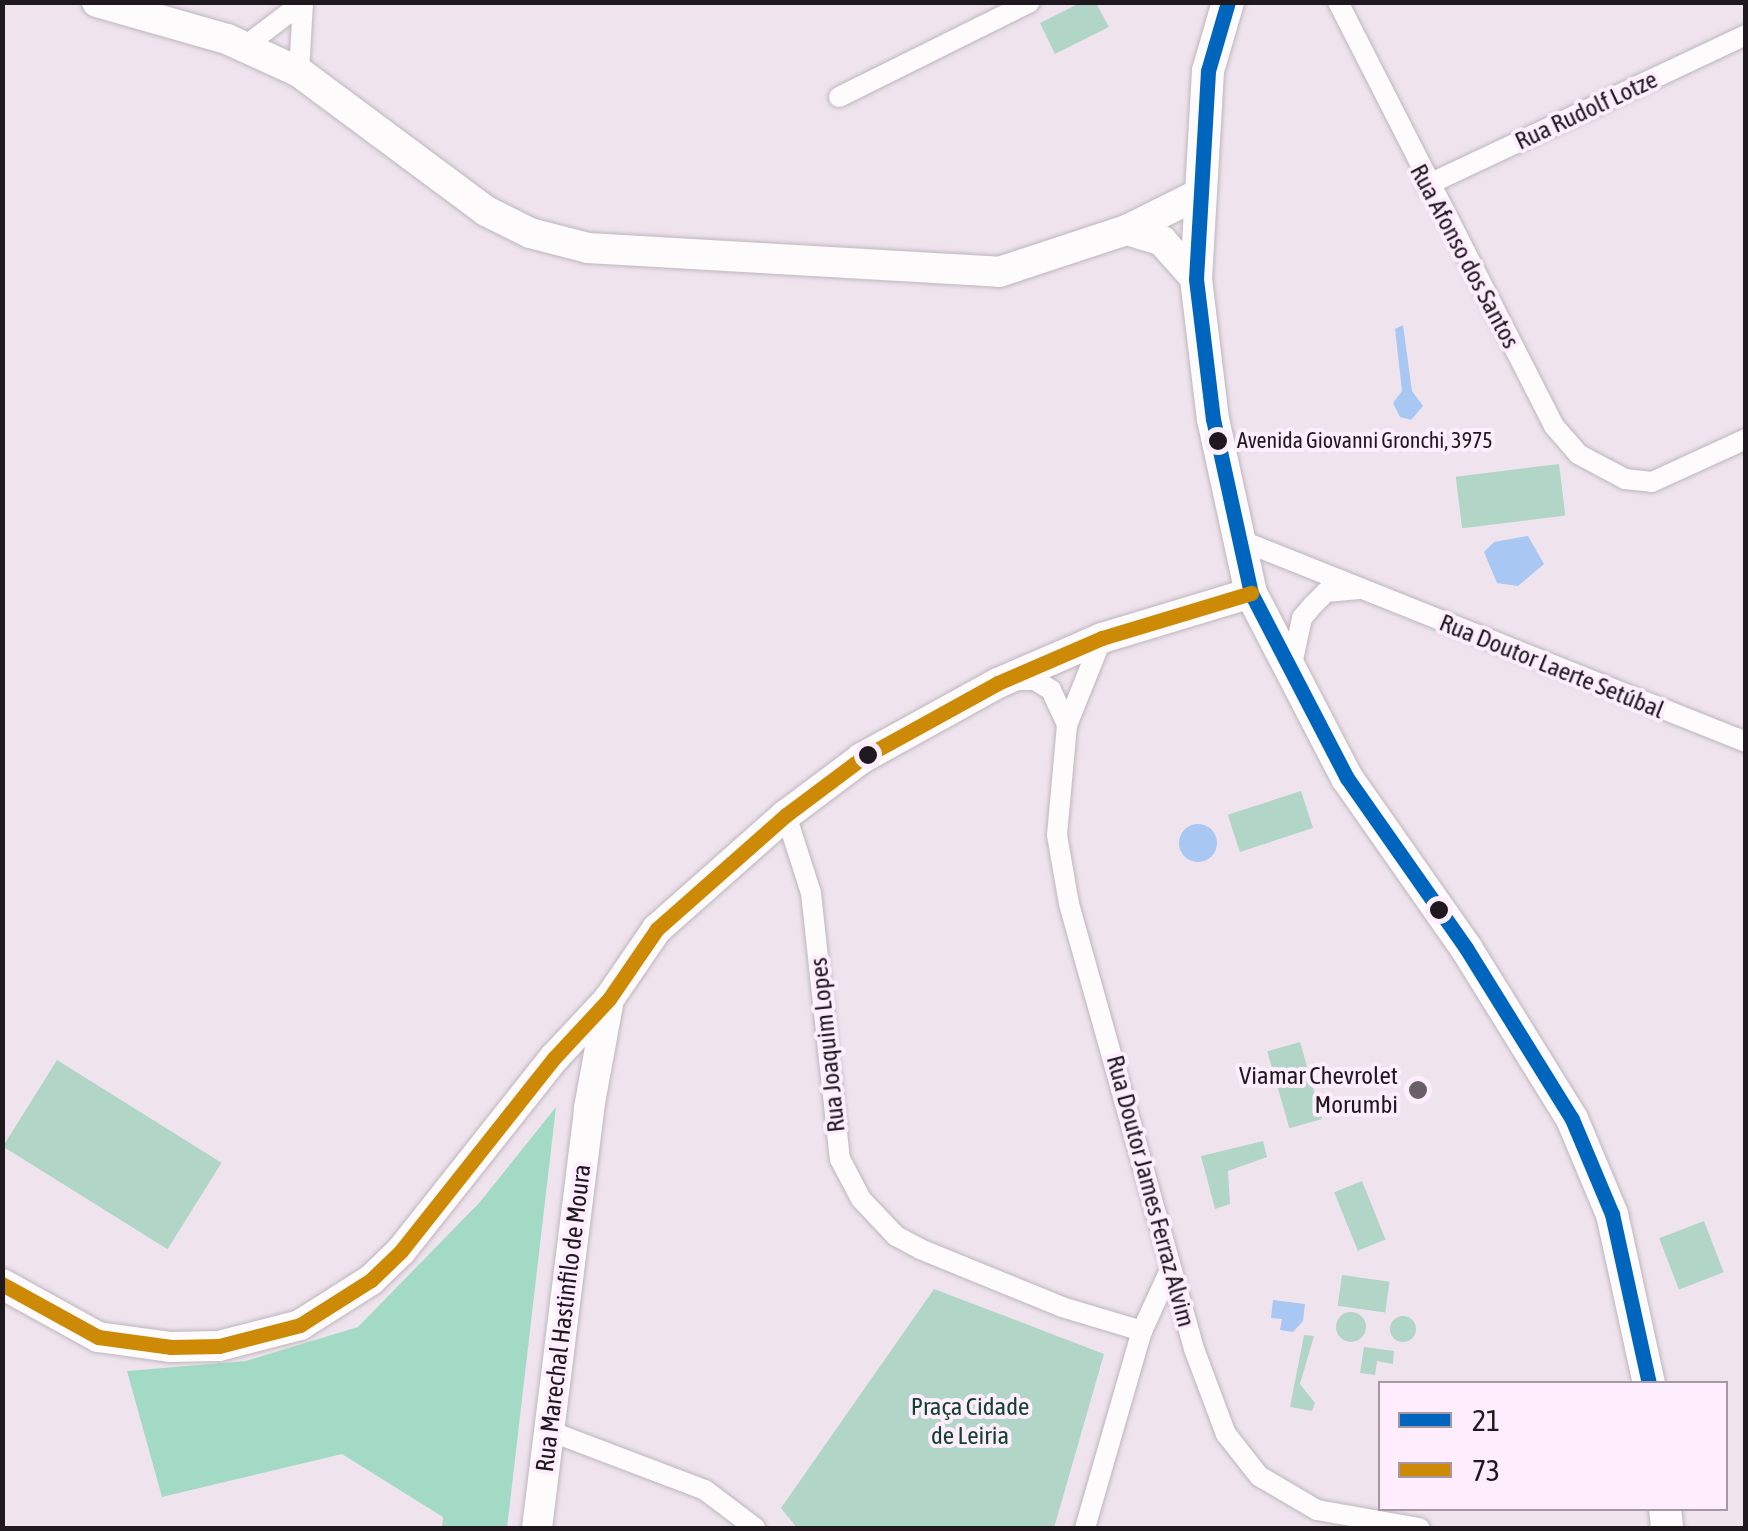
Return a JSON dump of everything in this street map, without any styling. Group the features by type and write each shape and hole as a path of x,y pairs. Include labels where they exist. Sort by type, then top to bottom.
{"main road":[{"path":"1228,2 1208,72 1197,195 1196,279 1213,419 1251,592 1289,676 1347,778 1466,948 1572,1119 1612,1214 1648,1381"}],"street":[{"path":"97,2 244,47 299,72 486,211 530,233 588,248 999,272 1127,230 1197,195"},
{"path":"839,96 1030,2"},
{"name":"Rua Afonso dos Santos","path":"1338,2 1427,185 1554,426 1578,454 1625,479 1673,476 1746,439"},
{"path":"244,47 303,3"},
{"path":"299,72 303,3"},
{"name":"Rua Rudolf Lotze","path":"1427,185 1746,34"},
{"path":"1127,230 1162,242 1196,279"},
{"name":"Rua Doutor Laerte Setúbal","path":"1240,540 1746,742"},
{"path":"1289,676 1302,618 1312,605 1326,592 1364,591"},
{"path":"2,1284 98,1337 153,1345 219,1346 300,1326 372,1280 401,1252 539,1078 610,999 657,929 786,814 862,758 998,683 1102,638 1251,592"},
{"name":"Rua Doutor James Ferraz Alvim","path":"1102,638 1067,725 1057,792 1062,866 1158,1211 1169,1272 1226,1434 1259,1476 1317,1510 1419,1528"},
{"path":"998,683 1034,680 1051,690 1067,725"},
{"name":"Rua Joaquim Lopes","path":"786,814 812,893 840,1159 861,1199 896,1236 920,1249 1062,1307 1142,1331"},
{"name":"Rua Marechal Hastinfilo de Moura","path":"537,1528 590,1108 610,999"},
{"path":"539,1078 568,1084 590,1108"},
{"path":"1085,1528 1142,1331 1169,1272"},
{"path":"547,1430 706,1490 755,1528"}],"green space":[{"path":"1080,3 1096,3 1109,27 1055,54 1040,23"},
{"path":"1559,464 1565,516 1462,528 1456,477"},
{"path":"1301,791 1313,828 1240,852 1228,815"},
{"path":"1300,1042 1322,1119 1289,1128 1267,1051"},
{"path":"57,1060 222,1163 167,1249 3,1147"},
{"path":"556,1107 507,1528 442,1528 443,1517 342,1454 162,1497 127,1371 246,1361 358,1327 480,1202"},
{"path":"1263,1141 1267,1157 1228,1171 1230,1204 1215,1209 1201,1156"},
{"path":"1362,1181 1386,1239 1358,1251 1334,1192"},
{"path":"1704,1221 1724,1272 1679,1290 1659,1238"},
{"path":"1342,1275 1390,1282 1385,1312 1338,1306"},
{"name":"Praça Cidade de Leiria","path":"934,1289 1104,1354 1054,1528 797,1528 781,1508"},
{"path":"1351,1312 1361,1317 1366,1327 1361,1337 1351,1342 1341,1337 1336,1327 1341,1317"},
{"path":"1403,1316 1412,1320 1416,1329 1412,1338 1403,1342 1394,1338 1390,1329 1394,1320"},
{"path":"1304,1335 1314,1336 1300,1384 1315,1403 1312,1411 1290,1407"},
{"path":"1364,1347 1394,1351 1393,1364 1377,1361 1375,1375 1360,1373"}],"water":[{"path":"1403,325 1412,391 1423,406 1411,420 1400,417 1393,403 1402,391 1395,329"},
{"path":"1528,536 1544,564 1518,586 1497,583 1484,552 1494,542"},
{"path":"1198,824 1212,829 1217,843 1212,857 1198,862 1184,857 1179,843 1184,829"},
{"path":"1273,1300 1305,1304 1303,1321 1293,1332 1280,1330 1282,1319 1271,1318"}],"transit line":[{"name":"21","path":"1228,2 1208,71 1196,279 1213,419 1251,593 1347,778 1466,948 1572,1119 1612,1214 1648,1381"},
{"name":"73","path":"2,1284 98,1337 171,1347 219,1346 300,1325 371,1280 401,1251 555,1057 609,999 657,929 786,815 862,758 998,683 1102,638 1251,593"}],"place":[{"name":"Avenida Giovanni Gronchi, 3975","path":"1218,441"},
{"name":"Viamar Chevrolet Morumbi","path":"1418,1090"}]}
